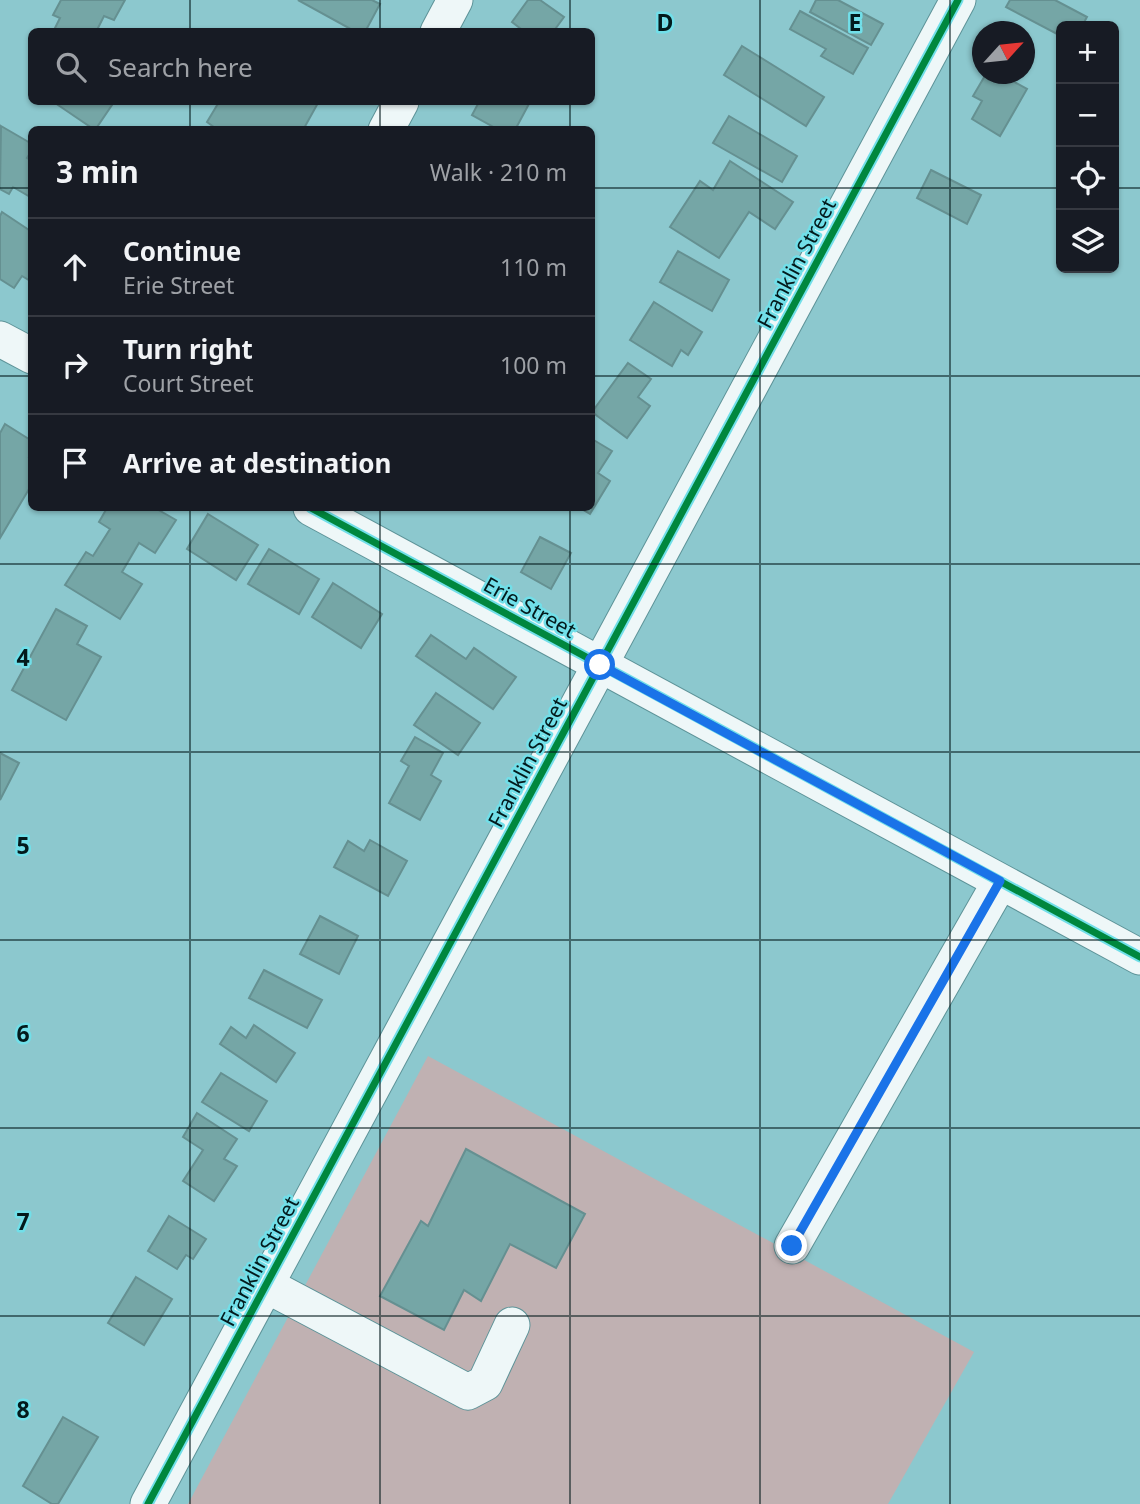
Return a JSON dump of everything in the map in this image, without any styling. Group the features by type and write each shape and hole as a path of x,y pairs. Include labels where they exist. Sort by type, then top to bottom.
{"street":[{"path":"441,28 455,0"},
{"name":"Franklin Street","path":"148,1504 958,0"},
{"path":"388,126 399,105"},
{"path":"0,339 28,354"},
{"name":"Erie Street","path":"316,511 1140,957"},
{"path":"792,1246 1000,881"},
{"path":"266,1285 468,1392 485,1383 512,1325"}],"shaded area":[{"path":"428,1056 974,1352 888,1504 188,1504"}],"building":[{"path":"61,0 125,0 114,20 104,16 98,28 55,28 60,18 53,15"},
{"path":"298,0 372,0 380,4 367,28 349,28"},
{"path":"528,0 540,0 564,17 556,28 520,28 512,22"},
{"path":"816,0 838,0 883,24 871,45 810,12"},
{"path":"1010,0 1055,0 1087,17 1085,21 1056,21 1056,33 1006,7"},
{"path":"800,11 868,48 853,74 821,56 826,49 790,29"},
{"path":"742,46 824,97 806,126 724,75"},
{"path":"980,84 1018,84 1027,89 1000,136 972,119 982,101 973,96"},
{"path":"58,105 112,105 98,126 89,126"},
{"path":"217,105 317,105 305,126 212,126 207,122"},
{"path":"477,105 528,105 517,126 492,126 472,115"},
{"path":"729,116 797,156 782,182 713,143"},
{"path":"1,126 28,142 28,196 13,187 9,194 0,189"},
{"path":"730,161 793,202 775,229 749,212 719,258 670,227 700,181 713,190"},
{"path":"931,170 981,195 967,224 917,198"},
{"path":"2,212 28,229 28,280 22,276 14,288 0,279"},
{"path":"678,251 729,280 712,311 660,282"},
{"path":"654,302 702,332 688,355 681,350 672,366 630,340"},
{"path":"628,363 651,379 638,397 650,406 627,438 595,414 595,408"},
{"path":"5,424 28,438 28,491 0,538 0,433"},
{"path":"595,441 612,451 598,473 610,481 595,506"},
{"path":"105,511 160,511 176,520 155,553 139,543 122,572 142,584 120,619 65,585 86,552 93,556 110,529 99,522"},
{"path":"208,514 258,545 236,580 187,549"},
{"path":"540,537 571,553 551,589 521,572"},
{"path":"269,549 319,579 299,614 248,584"},
{"path":"333,583 382,614 361,648 312,617"},
{"path":"56,609 87,626 77,644 101,657 66,720 12,690"},
{"path":"431,635 466,659 474,648 516,677 493,709 416,656"},
{"path":"436,693 480,723 458,755 414,725"},
{"path":"415,737 443,753 431,775 441,781 420,820 389,803 409,766 401,761"},
{"path":"0,753 19,763 0,800"},
{"path":"370,840 407,861 388,896 334,867 348,841 364,851"},
{"path":"320,916 358,936 339,974 300,954"},
{"path":"264,970 322,1000 307,1028 249,998"},
{"path":"254,1025 295,1053 276,1082 220,1044 231,1027 246,1038"},
{"path":"221,1073 267,1101 249,1131 202,1102"},
{"path":"197,1113 237,1139 224,1159 237,1166 214,1201 183,1181 203,1150 183,1137"},
{"path":"466,1149 585,1214 556,1268 510,1244 481,1301 464,1290 444,1330 380,1296 421,1221 428,1226"},
{"path":"169,1216 206,1239 193,1259 186,1255 177,1269 148,1251"},
{"path":"136,1277 172,1299 144,1345 108,1323"},
{"path":"63,1417 98,1437 58,1504 52,1504 23,1486"}],"cycle path":[{"path":"148,1504 958,0"},
{"path":"317,511 1140,957"}],"route":[{"path":"600,665 1000,881 792,1246"}]}
